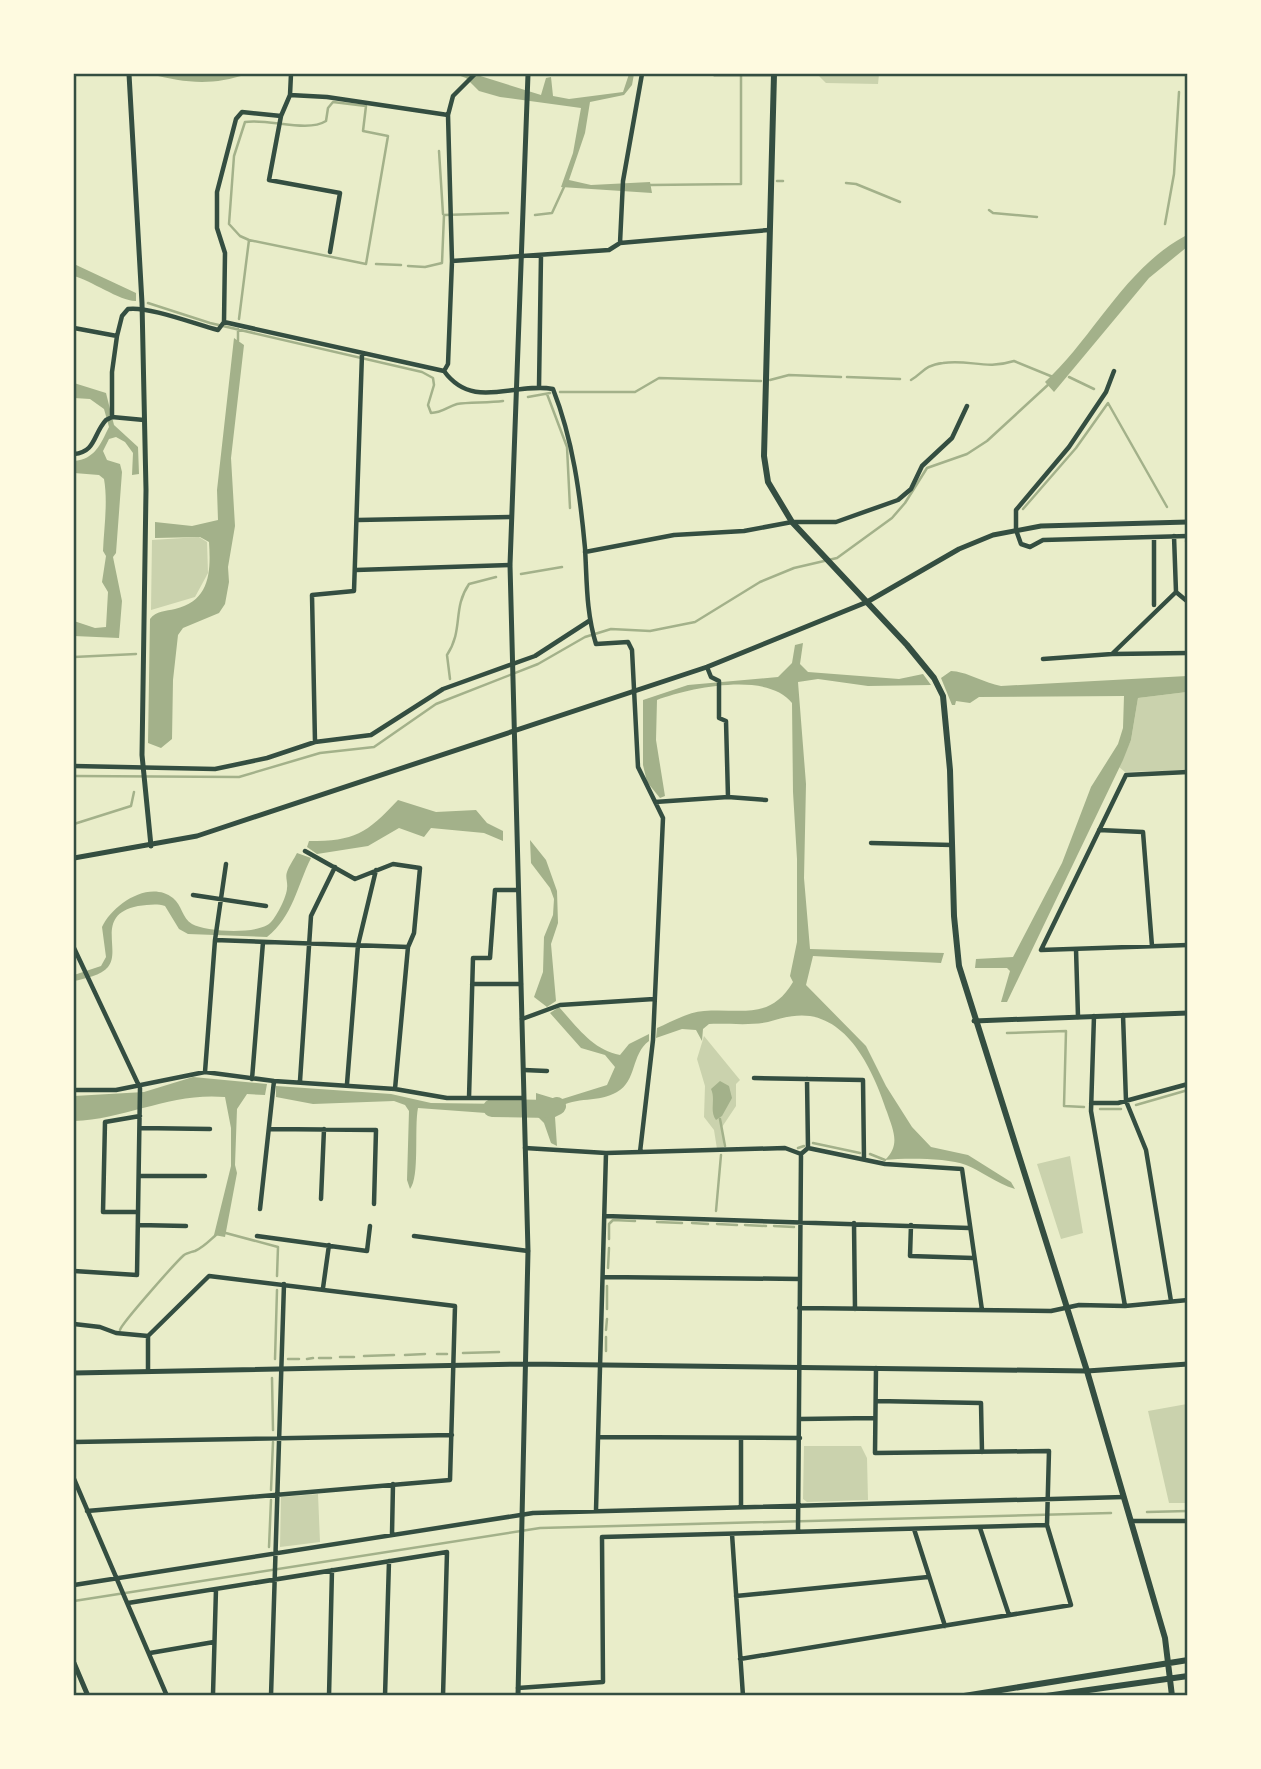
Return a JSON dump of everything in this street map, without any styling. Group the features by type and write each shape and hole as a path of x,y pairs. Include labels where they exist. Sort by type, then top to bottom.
{"main road":[{"path":"774,74 764,456 768,482 792,522 925,667 943,696 950,770 956,950 974,1021 1068,1308 1125,1499 1169,1661 1172,1696"},
{"path":"964,1696 1188,1660"},
{"path":"1046,1696 1188,1675"}],"street":[{"path":"129,74 142,307 142,755 151,846"},
{"path":"291,74 290,95 280,121 269,180 341,192 330,252"},
{"path":"444,371 448,364 452,261 448,209 448,115 453,96 475,74"},
{"path":"518,1696 528,1251 513,732 510,517 528,74"},
{"path":"620,243 623,181 642,74"},
{"path":"714,74 774,74"},
{"path":"290,95 339,98 448,115"},
{"path":"74,454 83,453 93,445 109,419 117,336 122,316 128,309 142,307 171,318 218,330 224,322 225,253 217,228 220,173 236,119 242,112 280,121"},
{"path":"452,261 609,250 620,243 769,230"},
{"path":"539,387 541,255"},
{"path":"224,322 444,371 455,386 467,391 514,391 539,387 553,389 570,440 585,552 589,621 596,645 628,642 632,650 638,767 663,818 653,1040 640,1152"},
{"path":"74,328 117,336"},
{"path":"315,742 312,595 354,591 362,354"},
{"path":"1114,371 1106,392 1069,447 1016,510 1016,530 1021,544 1025,547 1043,540 1188,536"},
{"path":"585,552 674,535 744,531 792,522 836,522 898,500 911,489 922,466 952,438 967,406"},
{"path":"109,419 144,420"},
{"path":"358,520 510,517"},
{"path":"74,858 151,846 223,828 707,667 867,602 959,550 993,535 1041,526 1188,522"},
{"path":"1112,654 1176,592 1174,536"},
{"path":"1154,537 1154,605"},
{"path":"356,570 510,565"},
{"path":"1176,592 1188,602"},
{"path":"74,766 215,769 237,766 315,742 371,735 443,689 535,656 589,621"},
{"path":"1043,659 1112,654 1188,653"},
{"path":"707,667 712,677 719,681 719,718 726,721 728,797"},
{"path":"1188,772 1125,775 1041,950 1188,945"},
{"path":"655,802 728,797 766,800"},
{"path":"1098,830 1143,832 1152,946"},
{"path":"871,843 953,845"},
{"path":"305,851 355,879 393,864 420,868 414,933 408,947 395,1088"},
{"path":"205,1072 216,925 226,864"},
{"path":"300,1081 311,916 335,867"},
{"path":"347,1084 358,945 376,870"},
{"path":"469,1098 473,958 490,958 495,890 518,890"},
{"path":"193,895 265,906"},
{"path":"215,940 408,947"},
{"path":"252,1079 262,942"},
{"path":"74,948 139,1086 140,1114 137,1275 74,1271"},
{"path":"1076,949 1078,1017"},
{"path":"472,984 521,984"},
{"path":"522,1019 560,1005 654,999"},
{"path":"974,1021 1188,1013"},
{"path":"1123,1015 1126,1101 1146,1150 1171,1301"},
{"path":"1094,1016 1091,1103 1125,1306"},
{"path":"524,1070 547,1071"},
{"path":"74,1090 116,1090 205,1072 274,1082 300,1081 395,1088 425,1096 523,1098"},
{"path":"754,1078 863,1080 864,1159"},
{"path":"807,1079 808,1148"},
{"path":"260,1209 274,1082"},
{"path":"1091,1103 1126,1101 1188,1084"},
{"path":"138,1212 103,1212 104,1122 140,1114"},
{"path":"140,1128 210,1129"},
{"path":"269,1129 376,1130 374,1204"},
{"path":"321,1199 324,1129"},
{"path":"525,1148 606,1153 785,1148 801,1154"},
{"path":"808,1148 885,1164 962,1169 982,1310"},
{"path":"798,1531 801,1154 808,1148"},
{"path":"596,1510 606,1153"},
{"path":"139,1176 205,1176"},
{"path":"605,1216 969,1228"},
{"path":"855,1223 855,1309"},
{"path":"138,1225 186,1226"},
{"path":"911,1225 910,1256 973,1258"},
{"path":"257,1236 367,1251 370,1226"},
{"path":"414,1236 528,1251"},
{"path":"323,1289 329,1245"},
{"path":"87,1511 450,1480 455,1306 209,1276 149,1335 148,1371"},
{"path":"603,1277 800,1279"},
{"path":"271,1696 284,1284"},
{"path":"799,1308 1051,1311 1188,1300"},
{"path":"74,1324 100,1327 116,1333 149,1335"},
{"path":"74,1373 526,1364 1087,1371 1188,1364"},
{"path":"740,1659 1071,1605 1047,1525 1050,1499 1049,1451 876,1453 876,1367"},
{"path":"876,1401 981,1403 982,1452"},
{"path":"800,1419 874,1419"},
{"path":"74,1442 452,1435"},
{"path":"599,1437 800,1438"},
{"path":"741,1438 741,1506"},
{"path":"74,1479 167,1696"},
{"path":"392,1534 393,1485"},
{"path":"74,1585 520,1514 741,1506 1125,1499"},
{"path":"1131,1521 1188,1521"},
{"path":"518,1688 603,1682 602,1537 1047,1525"},
{"path":"980,1528 1009,1615"},
{"path":"914,1529 945,1626"},
{"path":"733,1534 743,1696"},
{"path":"127,1602 447,1552 443,1696"},
{"path":"385,1696 389,1561"},
{"path":"329,1696 332,1570"},
{"path":"736,1596 928,1577"},
{"path":"207,1696 213,1695 216,1589"},
{"path":"149,1653 214,1642"},
{"path":"74,1662 88,1696"}],"shaded area":[{"path":"150,74 247,74 198,82"},
{"path":"455,74 474,74 541,95 546,78 551,77 553,96 569,99 623,92 629,74 634,74 632,85 624,95 590,102 585,133 569,180 591,185 650,182 652,193 561,187 573,153 581,108 500,97 479,91 466,78"},
{"path":"817,74 879,74 878,84 826,83"},
{"path":"1185,236 1187,247 1149,278 1054,392 1045,382 1145,266"},
{"path":"74,264 136,293 136,301 74,276"},
{"path":"234,338 244,345 231,458 235,526 228,567 229,582 225,604 219,613 183,628 178,635 173,680 172,739 161,748 148,743 150,619 158,613 187,605 202,592 206,584 210,553 209,542 200,537 155,538 155,522 192,526 218,520 217,490"},
{"path":"74,383 106,393 114,425 138,447 139,474 132,475 133,453 125,442 116,437 109,439 103,451 107,460 120,464 122,472 116,553 113,557 122,601 119,638 74,636 74,621 95,628 106,627 108,592 102,582 106,556 103,551 106,506 104,479 99,475 74,473 74,461 92,454 109,427 104,409 90,399 74,398"},
{"path":"199,537 207,542 208,573 195,597 151,610 152,540"},
{"path":"803,643 800,664 808,672 899,679 923,674 931,685 868,686 818,679 798,682 806,784 804,878 810,949 944,953 941,963 813,956 806,985 866,1046 886,1086 912,1127 931,1147 968,1155 1011,1182 1015,1189 958,1163 926,1159 885,1160 893,1149 894,1137 876,1083 850,1040 825,1021 799,1016 761,1023 709,1024 703,1029 702,1041 696,1030 682,1029 656,1038 657,1028 692,1013 764,1008 775,1003 793,982 790,976 797,942 797,859 792,703 780,693 765,687 747,685 708,687 657,700 656,740 665,796 660,798 647,782 643,765 643,700 688,685 778,677 792,663 795,645"},
{"path":"951,671 1001,686 1187,676 1187,692 1138,698 1131,740 1123,760 1007,1002 1001,1002 1010,971 1007,968 975,968 976,959 1013,957 1062,863 1091,787 1118,744 1123,728 1124,696 979,697 970,703 956,701 955,705 952,705 941,678"},
{"path":"1187,692 1187,770 1125,772 1119,767 1131,740 1138,698"},
{"path":"398,800 436,812 476,810 487,823 503,831 503,841 484,833 431,828 424,837 399,828 368,846 317,854 307,847 309,841 338,839 359,833 377,821"},
{"path":"530,840 546,860 557,891 558,923 551,944 556,1001 547,1007 534,997 543,972 544,937 553,915 554,899 550,888 531,863"},
{"path":"297,853 311,858 289,910 267,937 188,934 179,929 165,906 138,906 117,917 113,925 112,960 108,967 88,978 74,981 74,975 101,966 106,957 102,927 107,919 123,903 143,893 153,891 173,898 189,921 199,927 233,931 265,926 271,922 284,901 287,872"},
{"path":"559,1007 586,1037 610,1052 620,1055 629,1044 649,1034 649,1041 639,1053 628,1081 617,1092 572,1102 558,1108 555,1117 557,1146 551,1143 544,1123 536,1115 536,1093 559,1100 607,1085 615,1067 605,1055 581,1048 550,1013"},
{"path":"704,1036 740,1080 736,1084 736,1106 722,1127 724,1149 717,1149 714,1130 704,1117 705,1086 697,1059"},
{"path":"193,1077 267,1084 265,1095 247,1094 237,1109 237,1173 225,1237 214,1235 231,1166 231,1128 225,1097 186,1098 112,1116 74,1121 74,1096 144,1092"},
{"path":"720,1081 729,1086 732,1098 722,1116 716,1120 711,1089"},
{"path":"276,1086 391,1094 431,1103 507,1104 513,1105 513,1115 418,1108 415,1174 410,1189 407,1180 409,1111 405,1105 394,1101 313,1104 276,1097"},
{"path":"1070,1156 1083,1233 1061,1239 1037,1164"},
{"path":"1187,1404 1187,1503 1169,1503 1148,1411"},
{"path":"804,1446 861,1446 867,1458 868,1500 807,1502 803,1499"},
{"path":"318,1494 320,1542 280,1547 281,1497"}],"waterway":[{"path":"650,185 741,184 741,75"},
{"path":"1165,224 1174,174 1179,92"},
{"path":"333,102 366,106 363,131 388,136 366,264 249,240 240,236 229,224 234,156 245,122 298,126 318,124 326,121 328,108 333,102"},
{"path":"439,151 443,214"},
{"path":"777,181 783,181"},
{"path":"846,183 856,184 900,202"},
{"path":"535,215 552,213 564,187"},
{"path":"989,210 993,213 1037,217"},
{"path":"408,266 425,267 442,263 444,215 508,213"},
{"path":"239,319 249,240"},
{"path":"376,264 401,265"},
{"path":"148,303 210,323 422,372 433,378 434,385 428,405 431,413 457,404 503,401"},
{"path":"238,329 238,341"},
{"path":"911,380 932,366 952,362 995,365 1014,361 1053,377"},
{"path":"770,380 789,375 841,377"},
{"path":"847,377 900,379"},
{"path":"1069,377 1094,389"},
{"path":"560,392 635,392 659,378 761,381"},
{"path":"74,776 239,777 320,753 374,747 436,704 538,664 585,637 611,629 650,631 695,622 760,582 794,568 837,558 892,518 927,468 967,454 987,441 1050,383"},
{"path":"528,397 550,393"},
{"path":"547,394 567,447 570,508"},
{"path":"1023,509 1076,448 1108,403 1167,507"},
{"path":"521,574 562,567"},
{"path":"450,679 447,655 455,636 464,593 469,584 496,577"},
{"path":"74,657 136,654"},
{"path":"74,824 131,806 134,792"},
{"path":"1007,1033 1066,1031 1064,1106 1084,1107"},
{"path":"1136,1105 1188,1090"},
{"path":"492,1108 551,1109 557,1106"},
{"path":"1100,1109 1121,1109"},
{"path":"720,1119 725,1146"},
{"path":"813,1143 860,1153"},
{"path":"798,1148 804,1146"},
{"path":"870,1154 885,1160"},
{"path":"716,1211 721,1155"},
{"path":"609,1239 609,1224 613,1220 635,1221"},
{"path":"657,1222 682,1223"},
{"path":"692,1223 708,1224"},
{"path":"717,1224 737,1225"},
{"path":"745,1225 766,1226"},
{"path":"774,1226 794,1227"},
{"path":"222,1232 278,1247 277,1276"},
{"path":"120,1330 184,1255 201,1248 217,1234"},
{"path":"608,1268 609,1248"},
{"path":"607,1286 607,1309"},
{"path":"275,1359 277,1290"},
{"path":"606,1330 607,1319"},
{"path":"606,1337 606,1351"},
{"path":"463,1353 499,1352"},
{"path":"405,1355 425,1354"},
{"path":"437,1354 447,1354"},
{"path":"364,1356 394,1355"},
{"path":"340,1357 354,1357"},
{"path":"307,1359 313,1358"},
{"path":"319,1358 331,1358"},
{"path":"288,1359 299,1359"},
{"path":"272,1378 273,1430"},
{"path":"271,1490 273,1442"},
{"path":"269,1547 271,1500"},
{"path":"1147,1512 1188,1511"},
{"path":"74,1601 540,1528 1111,1513"}]}
